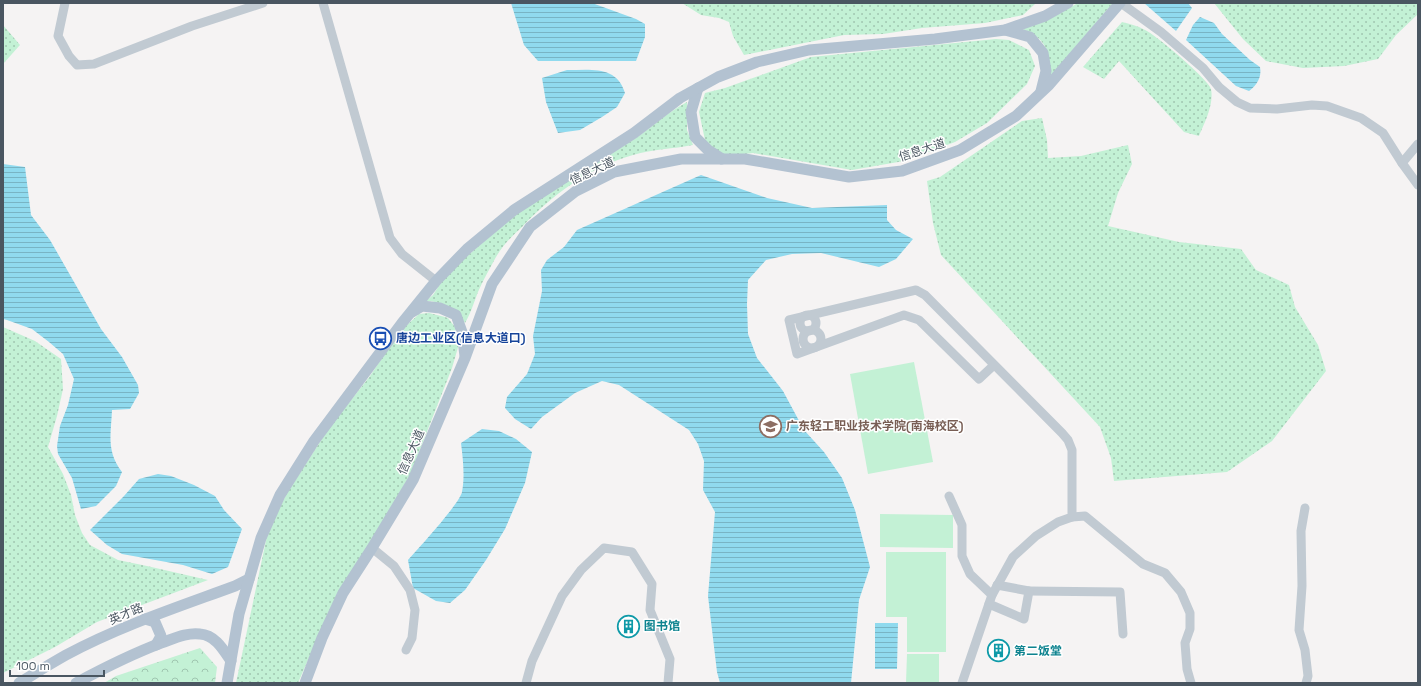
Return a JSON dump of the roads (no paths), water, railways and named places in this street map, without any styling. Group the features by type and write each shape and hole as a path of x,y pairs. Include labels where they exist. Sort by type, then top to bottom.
{"main road":[{"name":"信息大道","path":"228,683 230,661 239,614 261,538 280,495 314,441 410,313 436,281 467,248 514,210 634,132 680,98 718,77 758,62 808,50 934,39 1005,30 1045,16 1068,3"},
{"name":"信息大道","path":"305,683 322,638 343,593 413,480 465,358 492,284 530,227 576,191 614,172 681,159 744,159 849,177 902,171 960,150 1016,116 1041,92 1118,4"},
{"path":"1005,30 1030,37 1043,53 1046,71 1041,92"},
{"path":"698,88 691,112 696,137 708,150 722,159"},
{"path":"410,313 422,306 440,308 456,315 462,332 465,358"},
{"name":"英才路","path":"19,683 66,655 145,619 235,586 249,579"},
{"path":"145,619 155,622 161,636 156,645"},
{"path":"76,683 135,653 180,636 200,634 212,639 221,645 230,661"}],"street":[{"path":"65,3 58,36 69,56 77,65 94,64 192,26 263,3"},
{"path":"323,3 390,238 402,254 436,281"},
{"path":"1118,4 1161,32 1203,68 1219,87 1237,102 1250,108 1277,110 1312,105 1327,106 1361,118 1383,133 1402,163 1418,184"},
{"path":"1402,163 1418,144"},
{"path":"994,365 979,379 919,320 904,315 797,354 789,320 916,290 925,295 1068,440 1072,450 1072,517"},
{"path":"807,315 811,316 816,321 816,326 805,334 804,339 806,344 814,347"},
{"path":"949,496 962,525 962,556 970,574 992,595"},
{"path":"1306,508 1301,532 1302,586 1299,630 1305,650 1308,676 1306,683"},
{"path":"962,683 992,595 1013,557 1036,536 1058,522 1072,517 1085,516 1143,564 1165,573 1181,592 1190,613 1190,629 1185,643 1187,669 1191,683"},
{"path":"372,548 394,566 410,590 415,610 412,638 406,650"},
{"path":"526,683 532,661 562,596 581,570 604,548 632,552 652,584 650,610 670,659 668,683"},
{"path":"998,585 1029,591 1120,592 1123,634"},
{"path":"989,604 1024,619 1029,591"}],"water":[{"path":"511,3 592,3 636,19 645,24 645,37 636,61 538,61 524,45"},
{"path":"1144,3 1188,3 1192,8 1176,31"},
{"path":"1200,17 1214,23 1222,34 1250,60 1260,67 1258,80 1249,91 1236,86 1186,40 1193,25"},
{"path":"567,70 593,70 609,73 621,84 625,93 617,107 602,117 580,130 558,133 546,102 542,78"},
{"path":"3,164 25,167 31,215 50,240 101,329 122,357 138,385 139,393 130,409 112,410 112,450 117,464 122,472 116,486 96,506 81,509 72,478 58,454 57,446 60,426 68,405 74,379 63,354 32,329 3,319"},
{"path":"701,175 767,198 812,208 887,205 887,220 896,230 913,239 896,259 879,267 821,253 792,254 766,260 748,280 748,334 757,358 783,391 804,430 824,452 842,478 855,510 870,567 859,600 851,683 720,683 717,672 708,596 715,512 703,490 704,461 698,444 689,430 619,385 602,381 575,393 542,417 531,429 515,419 505,408 507,397 527,374 535,354 533,336 542,291 541,270 547,260 564,247 577,230"},
{"path":"482,429 499,431 516,439 532,452 525,483 505,529 465,590 450,603 436,601 413,588 408,560 460,498 463,480 461,443"},
{"path":"158,474 171,476 194,485 215,496 224,510 242,529 228,567 212,574 183,565 122,554 107,545 90,530 139,479"},
{"path":"875,623 898,623 897,669 875,669"}],"place":[{"name":"唐边工业区(信息大道口)","path":"380,338"},
{"name":"广东轻工职业技术学院(南海校区)","path":"770,426"},
{"name":"图书馆","path":"628,626"},
{"name":"第二饭堂","path":"999,651"}]}
